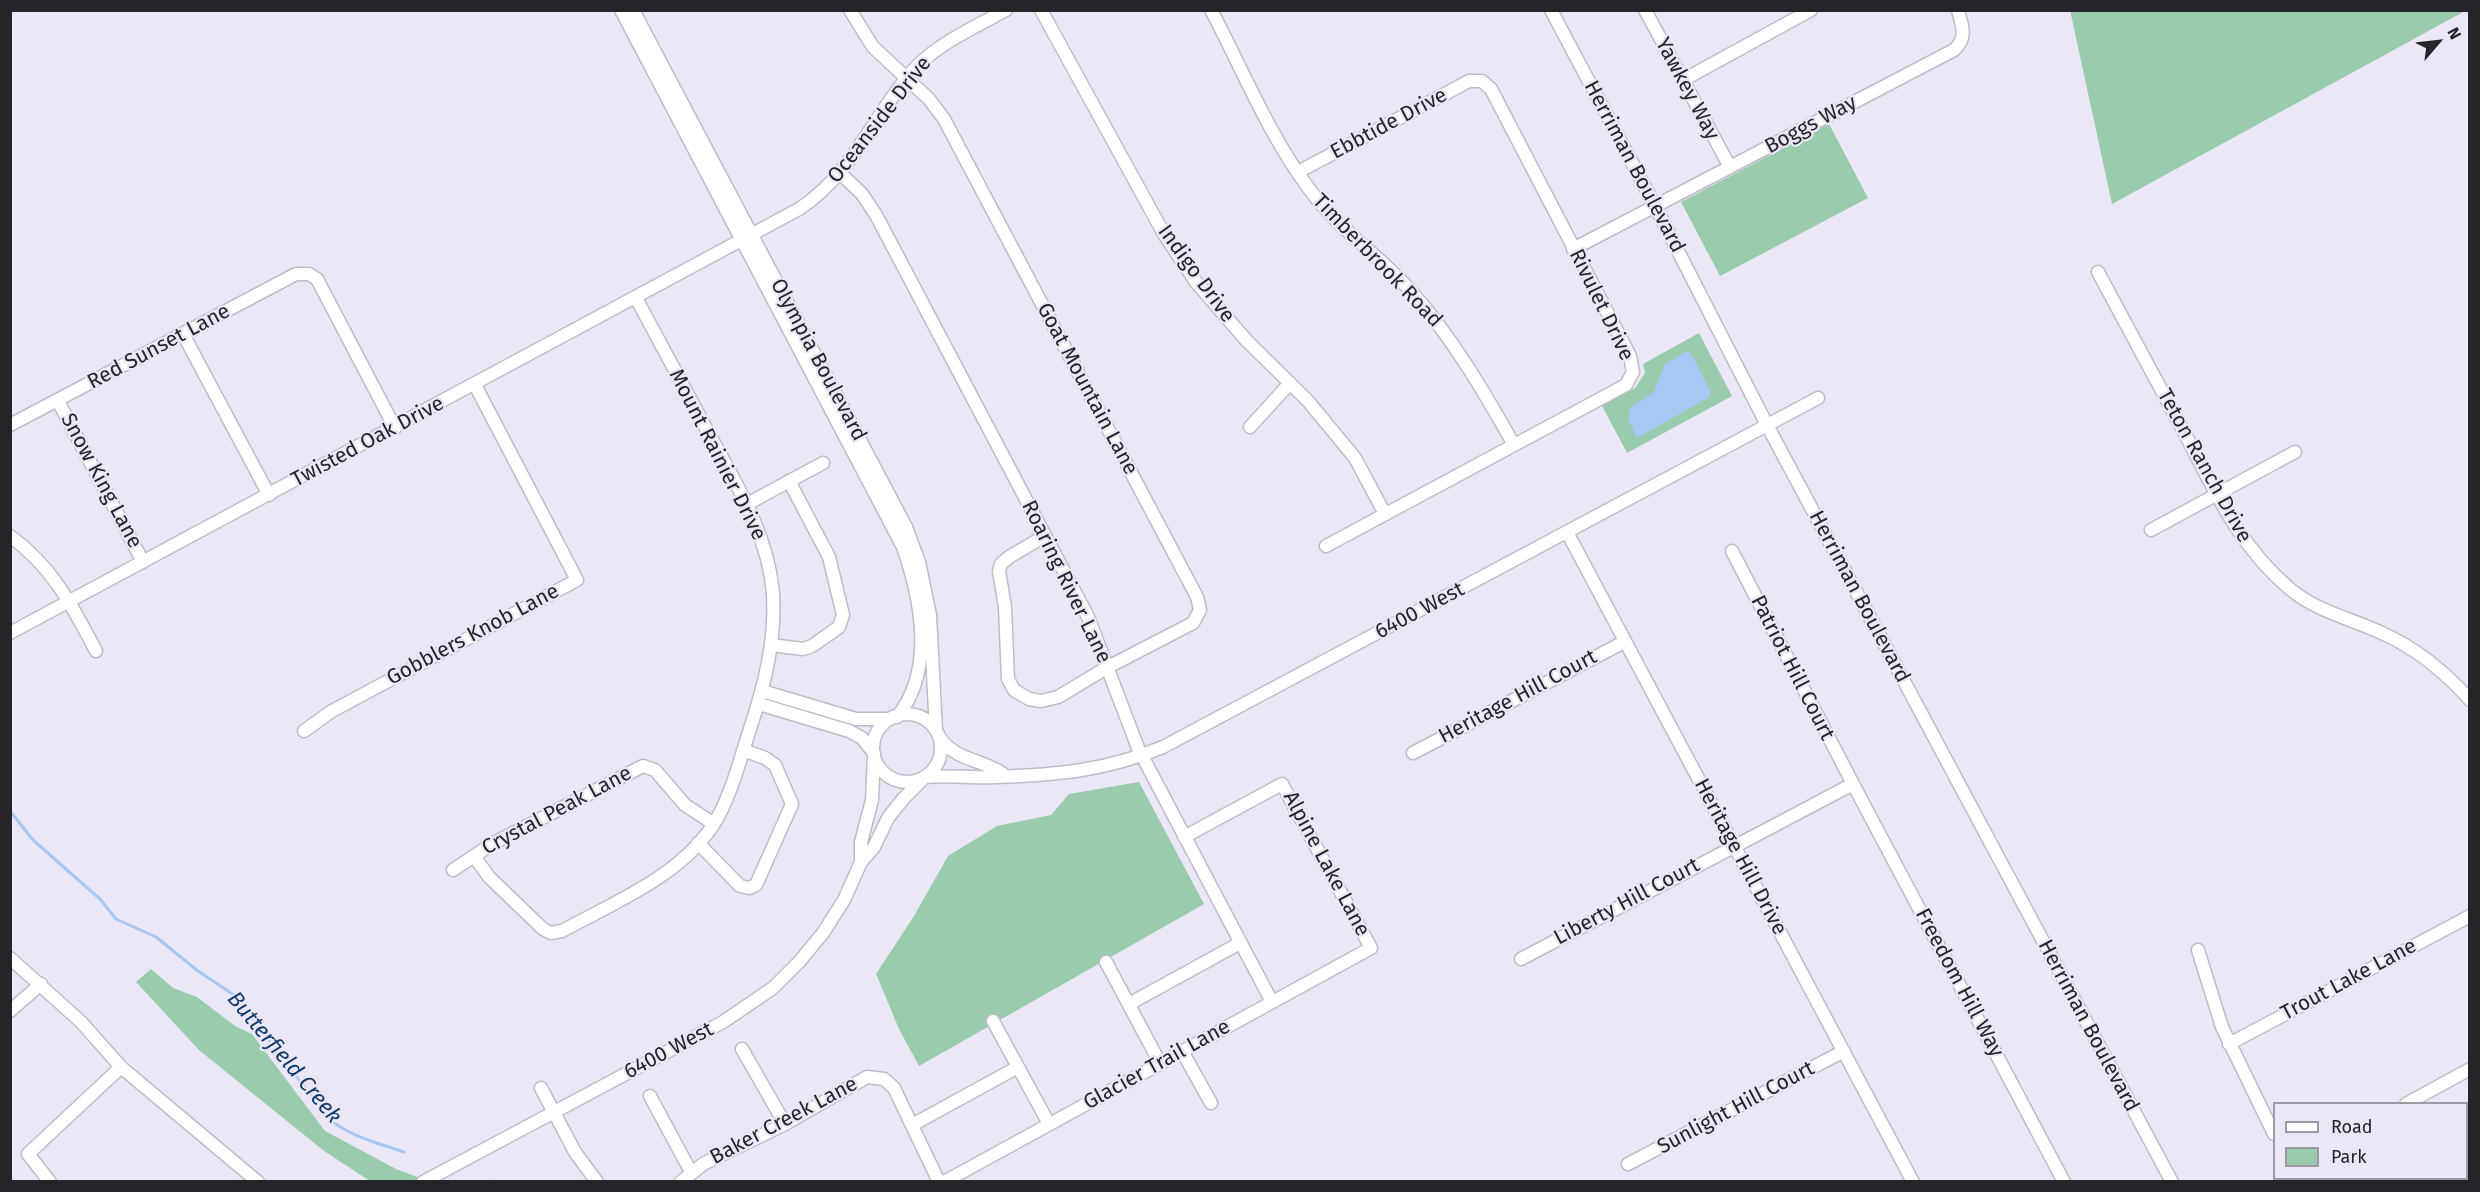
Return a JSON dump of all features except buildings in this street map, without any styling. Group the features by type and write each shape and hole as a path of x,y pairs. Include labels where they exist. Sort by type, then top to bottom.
{"street":[{"name":"Olympia Boulevard","path":"621,10 898,511 913,543 924,580 930,615 937,732"},
{"name":"Olympia Boulevard","path":"633,10 895,528 908,561 919,609 920,656 914,690 894,718"},
{"name":"Goat Mountain Lane","path":"850,10 873,47 929,99 944,119 1199,601 1199,615 1193,623 1108,667 1058,697 1047,700 1023,697 1011,684 1007,673 1006,624 1000,568 1009,557 1046,536"},
{"name":"Oceanside Drive","path":"724,250 810,201 841,174 907,79 923,61 942,46 1006,10"},
{"name":"Indigo Drive","path":"1041,10 1164,234 1196,282 1246,340 1308,401 1355,458 1385,514"},
{"name":"Timberbrook Road","path":"1211,10 1279,142 1298,172 1329,214 1408,288 1446,332 1514,445"},
{"name":"Herriman Boulevard","path":"1551,10 1656,206 1767,425 2172,1182"},
{"name":"Yawkey Way","path":"1645,10 1730,167"},
{"path":"1683,80 1812,10"},
{"name":"Boggs Way","path":"1573,249 1954,50 1962,40 1964,30 1958,10"},
{"name":"Ebbtide Drive","path":"1298,172 1469,81 1482,81"},
{"name":"Rivulet Drive","path":"1326,546 1626,385 1633,372 1630,356 1491,89 1482,81"},
{"name":"Roaring River Lane","path":"841,174 862,194 872,208 1046,536 1092,627 1142,756 1272,1002"},
{"name":"Twisted Oak Drive","path":"10,633 724,250"},
{"name":"Teton Ranch Drive","path":"2098,272 2216,494 2245,543 2275,576 2293,591 2338,616 2384,634 2408,647 2446,676 2469,700"},
{"name":"Red Sunset Lane","path":"10,425 296,274 309,274 320,284 395,428"},
{"name":"Mount Rainier Drive","path":"474,856 489,877 547,932 555,933 652,882 698,843 714,824 726,798 760,698 771,645 773,613 771,576 760,536 747,504 636,298"},
{"path":"183,334 269,495"},
{"path":"1250,427 1290,383"},
{"name":"Gobblers Knob Lane","path":"304,731 332,711 577,580 475,385"},
{"name":"6400 West","path":"423,1182 723,1022 773,988 823,933 844,900 861,862 874,847 895,808 925,777 1070,773 1142,756 1174,742 1818,398"},
{"name":"Snow King Lane","path":"58,400 144,562"},
{"path":"2151,530 2295,452"},
{"path":"747,504 823,463"},
{"path":"771,645 803,649 812,646 839,627 843,615 829,557 789,482"},
{"name":"Heritage Hill Drive","path":"1567,532 1913,1182"},
{"path":"10,536 41,562 69,601 96,651"},
{"name":"Patriot Hill Court","path":"1732,551 1853,784"},
{"name":"Heritage Hill Court","path":"1413,753 1624,642"},
{"path":"760,698 856,719 917,716 929,723 950,749 958,755 988,764 1006,776"},
{"path":"760,698 862,738 874,754 880,768 890,777 911,782 925,777 938,761 941,748 937,732"},
{"path":"874,754 877,733 894,718"},
{"path":"698,843 740,886 749,888 757,881 792,804 775,765 765,758 743,750"},
{"name":"6400 West","path":"861,862 861,842 872,800 874,754"},
{"name":"Crystal Peak Lane","path":"453,870 474,856 643,766 655,770 685,805 714,824"},
{"name":"Alpine Lake Lane","path":"1184,837 1282,783 1371,948"},
{"name":"Liberty Hill Court","path":"1521,959 1853,784"},
{"name":"Freedom Hill Way","path":"1853,784 2064,1182"},
{"name":"Trout Lake Lane","path":"2229,1044 2469,916"},
{"path":"1129,1004 1240,943"},
{"name":"Glacier Trail Lane","path":"944,1182 1371,948"},
{"path":"2198,950 2229,1044 2273,1132"},
{"path":"10,958 81,1022 121,1067 258,1182"},
{"path":"1106,962 1160,1063"},
{"path":"10,1011 41,984"},
{"path":"993,1021 1049,1124"},
{"path":"742,1049 785,1124"},
{"path":"1182,1051 1211,1103"},
{"name":"Sunlight Hill Court","path":"1628,1164 1844,1051"},
{"path":"50,1182 28,1154 121,1067"},
{"path":"912,1125 1018,1067"},
{"path":"2410,1102 2469,1069"},
{"name":"Baker Creek Lane","path":"681,1182 703,1164 785,1124 867,1077 884,1079 894,1088 939,1182"},
{"path":"541,1089 575,1152 597,1182"},
{"path":"650,1096 692,1172"}],"green space":[{"path":"2070,10 2465,10 2465,11 2112,204"},
{"path":"1829,124 1868,198 1720,276 1681,202"},
{"path":"1699,333 1732,396 1627,453 1601,404 1635,388 1645,373 1643,364"},
{"path":"1139,782 1204,904 919,1066 899,1029 876,974 914,916 948,856 997,826 1051,815 1069,794"},
{"path":"151,969 173,988 197,997 235,1026 252,1034 325,1131 396,1169 428,1181 370,1181 324,1151 199,1050 136,982"}],"water":[{"path":"1687,351 1691,353 1711,393 1708,398 1637,438 1628,419 1630,408 1654,392 1665,364"}],"waterway":[{"name":"Butterfield Creek","path":"10,811 33,840 100,899 116,919 156,937 198,971 237,997 327,1117 335,1124 354,1134 404,1152"}]}
